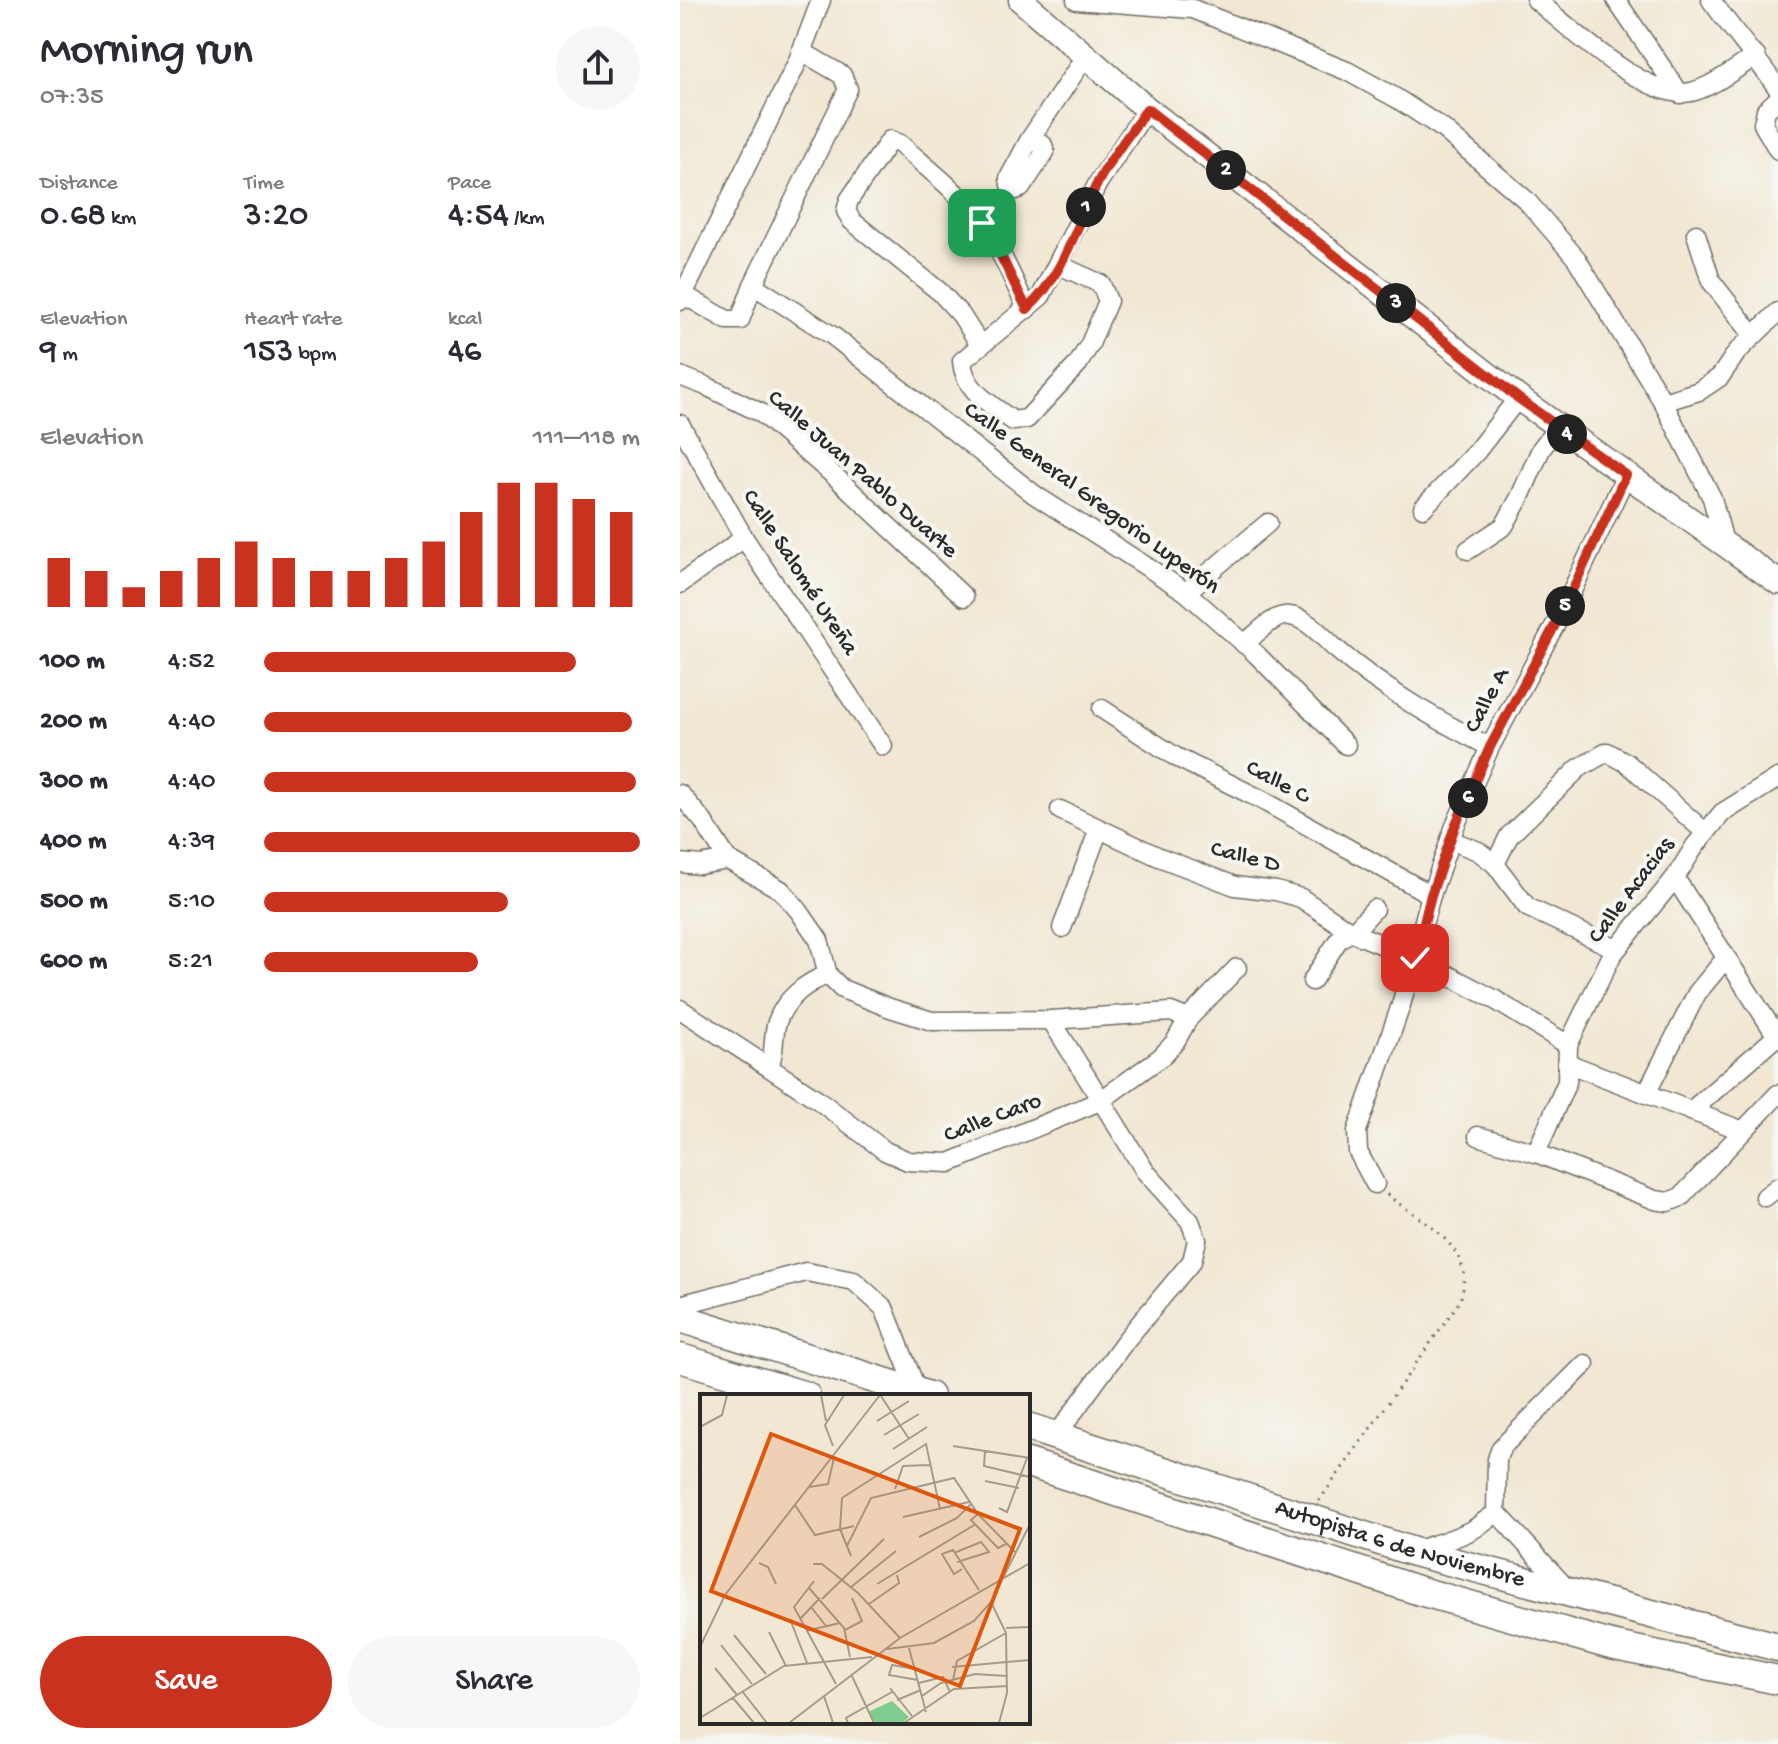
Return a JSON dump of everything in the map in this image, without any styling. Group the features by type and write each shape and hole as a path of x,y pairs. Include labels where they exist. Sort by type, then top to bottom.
{"highway":[{"path":"680,1318 923,1394"},
{"path":"680,1358 799,1394"},
{"name":"Autopista 6 de Noviembre","path":"1030,1428 1414,1552 1778,1647"},
{"name":"Autopista 6 de Noviembre","path":"1030,1464 1420,1591 1611,1645 1778,1680"}],"main road":[{"path":"1021,0 1147,109 1518,398 1778,582"}],"street":[{"path":"801,51 842,75 848,89 753,285 740,320 727,320 682,298 801,51 821,0"},
{"path":"1076,0 1194,5 1347,71 1396,98 1453,136 1526,200 1576,258 1663,402 1712,498 1724,542"},
{"path":"1536,0 1630,76 1680,94 1695,92 1756,56"},
{"path":"1616,0 1680,94"},
{"path":"1711,0 1778,89"},
{"path":"1030,139 1085,57"},
{"path":"1778,99 1766,110 1763,124 1778,150"},
{"path":"1059,265 1101,284 1108,301 1078,364 1027,419 1013,421 980,396 963,376 962,361 1041,296 1098,183 1147,109"},
{"path":"980,345 961,315 940,292 852,221 846,211 849,200 890,140 900,144 967,205 999,252 1027,309"},
{"path":"1696,234 1711,281 1753,335"},
{"name":"Calle General Gregorio Luperón","path":"753,285 833,336 1035,495 1186,592 1306,702 1346,745"},
{"path":"1663,402 1699,391 1720,377 1753,335 1778,312"},
{"name":"Calle Juan Pablo Duarte","path":"680,376 761,413 838,479 964,597"},
{"path":"1423,508 1476,452 1518,398"},
{"name":"Calle Salomé Ureña","path":"680,424 744,538 883,746"},
{"path":"1468,550 1504,526 1541,449 1558,427"},
{"name":"Calle A","path":"1375,1184 1358,1152 1357,1131 1415,958 1431,895 1450,840 1490,747 1563,610 1626,475"},
{"path":"1186,592 1268,523"},
{"path":"680,584 744,538"},
{"path":"1244,644 1279,617 1294,616 1393,692 1428,715 1490,747"},
{"name":"Calle C","path":"1102,709 1176,757 1262,800 1431,895"},
{"path":"1495,864 1509,836 1579,768 1607,752 1627,763 1706,833"},
{"name":"Calle Acacias","path":"1536,1153 1567,1082 1568,1054 1616,949 1675,878 1722,813 1778,778"},
{"path":"680,794 703,821 728,860 781,890 813,929 823,949 828,975 842,989 928,1020 1051,1020 1171,1012 1188,1019"},
{"name":"Calle D","path":"1060,810 1159,857 1235,886 1290,894 1351,932 1415,958 1492,998 1568,1054 1646,1094 1743,1131"},
{"path":"1062,928 1099,829"},
{"path":"1450,840 1478,851 1495,864 1527,907 1616,949"},
{"path":"680,863 700,865 728,860"},
{"path":"1675,878 1778,1037 1691,1111"},
{"path":"1312,981 1339,939 1351,932 1374,909"},
{"path":"1646,1094 1697,993 1726,958"},
{"name":"Calle Caro","path":"680,1009 769,1066 885,1151 908,1161 949,1163 1100,1101 1161,1057 1175,1042 1188,1019 1237,968"},
{"path":"769,1066 775,1053 777,1021 784,1010 806,984 828,975"},
{"path":"1051,1020 1145,1171 1190,1221 1196,1236 1192,1261 1126,1340 1056,1436"},
{"path":"1478,1136 1536,1153 1655,1200 1668,1202 1681,1197 1778,1094"},
{"path":"680,1305 806,1272 854,1281 882,1303 923,1394"},
{"path":"1571,1593 1496,1514 1497,1459 1501,1448 1585,1364"},
{"path":"1414,1552 1457,1537 1496,1514"}],"path":[{"path":"1309,1518 1460,1301 1465,1276 1456,1254 1422,1218 1387,1196 1375,1184"}],"route":[{"path":"982,223 1027,309 1041,296 1052,278 1098,183 1147,109 1518,398 1626,475 1563,610 1490,747 1455,826 1431,895 1415,958"}]}
